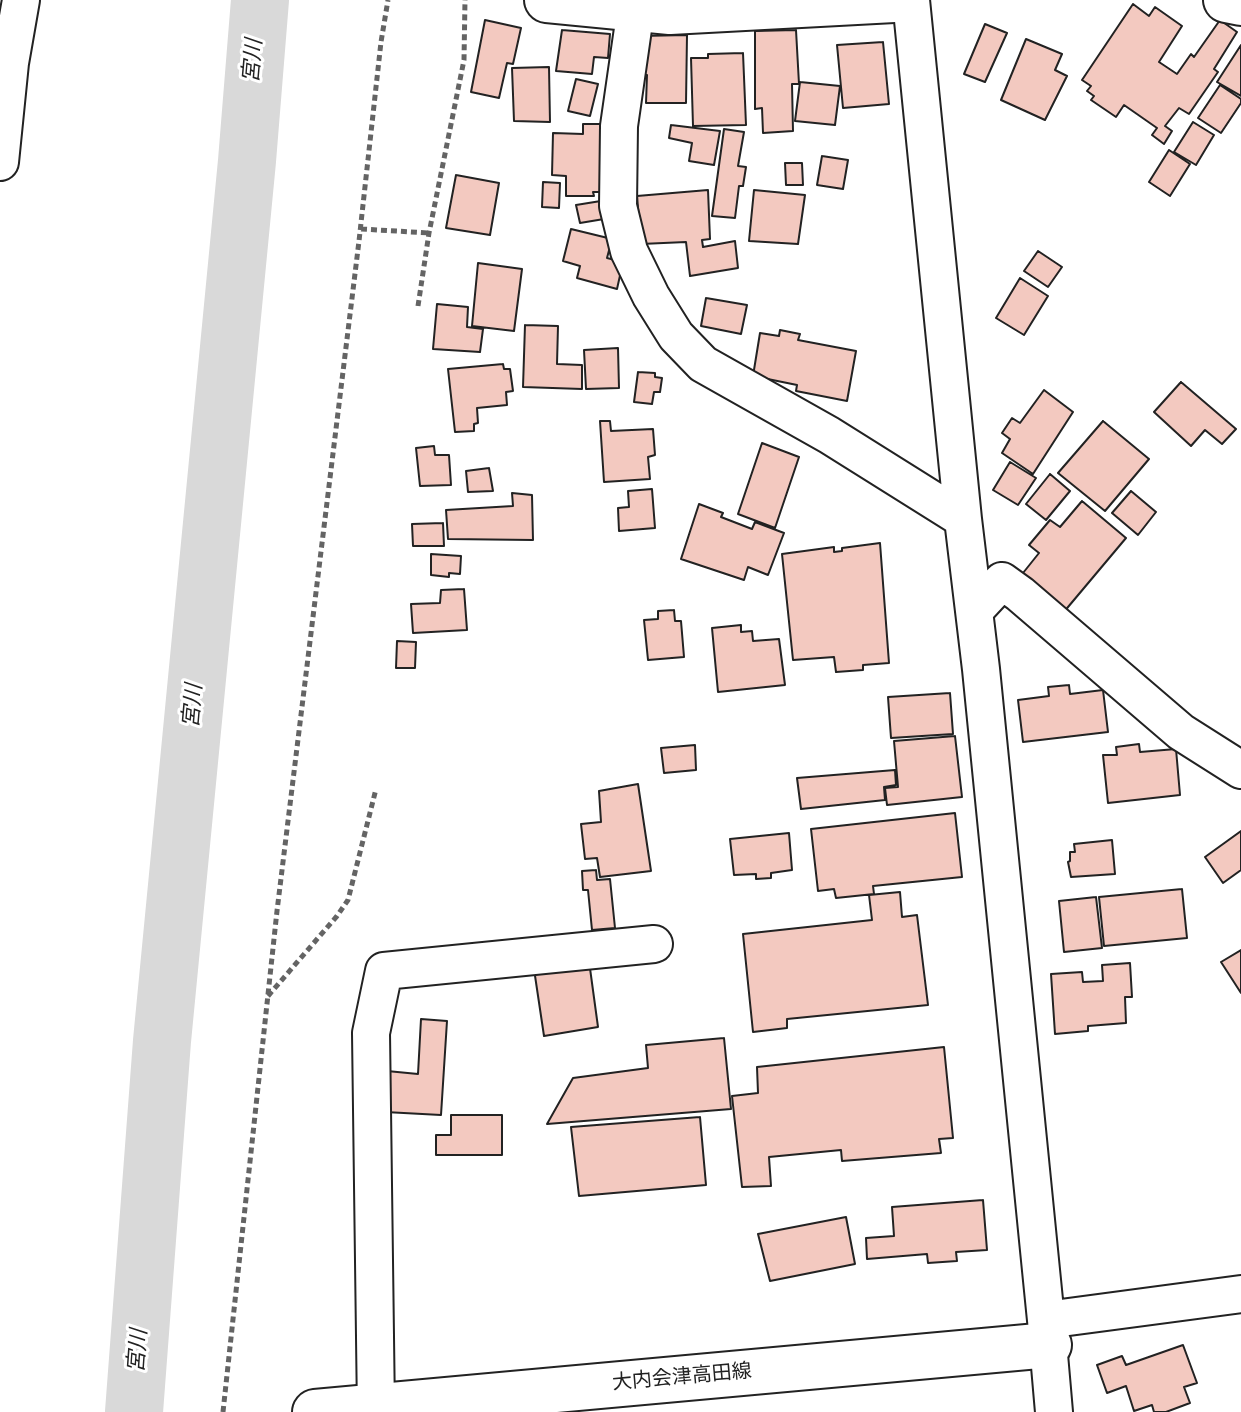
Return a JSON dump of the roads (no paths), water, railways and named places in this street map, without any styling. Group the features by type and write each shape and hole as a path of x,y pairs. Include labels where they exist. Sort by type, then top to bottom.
{"main road":[{"path":"547,0 670,12 894,0"},
{"path":"1226,0 1241,3"},
{"name":"大内会津高田線","path":"355,1409 1048,1333"}],"street":[{"path":"0,162 10,63 21,0"},
{"path":"911,0 1054,1412"},
{"path":"636,8 619,126 618,206 629,251 651,296 676,336 703,364 829,435 963,519"},
{"path":"975,610 1002,581 1181,732 1241,770"},
{"path":"355,1409 371,1033 384,971 654,944"},
{"path":"1048,1333 1241,1294"}],"waterway":[{"name":"宮川","path":"134,1412 162,1041 260,0"}]}
